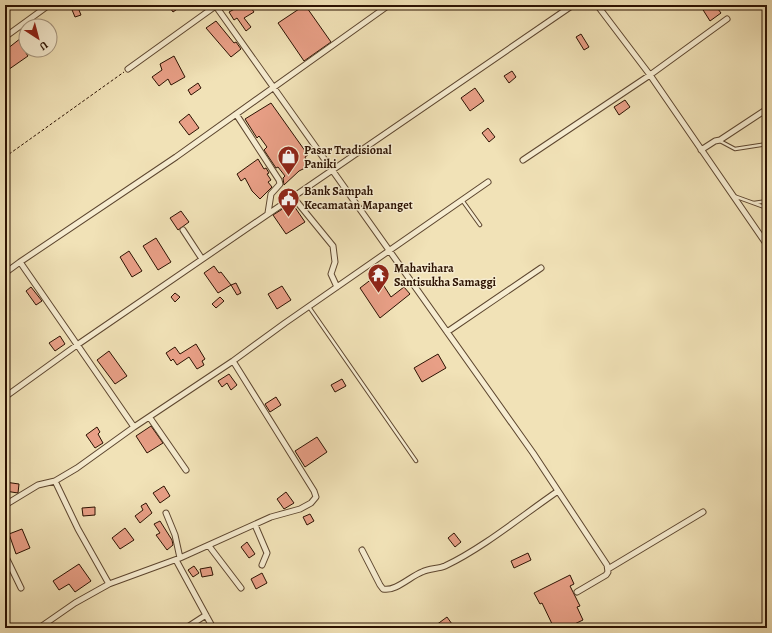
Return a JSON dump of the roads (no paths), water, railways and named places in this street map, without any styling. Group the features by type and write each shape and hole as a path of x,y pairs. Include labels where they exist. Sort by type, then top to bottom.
{"street":[{"path":"5,37 49,5"},
{"path":"128,69 216,5 331,170 390,250 558,491 608,569"},
{"path":"5,273 176,157 273,86 389,5"},
{"path":"5,397 77,345 292,196 573,5"},
{"path":"597,5 650,75 767,245"},
{"path":"523,160 650,75 727,19"},
{"path":"701,150 715,141 720,140 767,109"},
{"path":"236,114 280,183 271,194 268,213"},
{"path":"5,504 38,484 55,481 77,468 134,427 150,418 233,361 309,306 488,182"},
{"path":"292,196 333,246 335,262 331,274 337,287"},
{"path":"183,230 202,259"},
{"path":"20,262 134,427"},
{"path":"447,332 541,268"},
{"path":"39,628 74,603 109,584 178,559 271,518 300,510 311,503 316,497 314,491 233,361"},
{"path":"150,418 186,470"},
{"path":"55,481 78,529 109,584"},
{"path":"362,550 383,589 391,588 421,572 440,568 451,563 499,533 558,491"},
{"path":"577,592 606,575 608,569 703,512"},
{"path":"166,513 175,535 178,559 214,628"},
{"path":"255,525 266,553 262,566"},
{"path":"209,546 241,588"},
{"path":"5,555 21,588"},
{"path":"186,628 206,615"}],"lane":[{"path":"720,140 735,149 767,144"},
{"path":"734,196 767,208"},
{"path":"462,200 480,225"},
{"path":"754,203 767,202"},
{"path":"309,306 416,462"}],"place":[{"name":"Pasar Tradisional Paniki","path":"288,176"},
{"name":"Bank Sampah Kecamatan Mapanget","path":"289,218"},
{"name":"Mahavihara Santisukha Samaggi","path":"378,294"}]}
